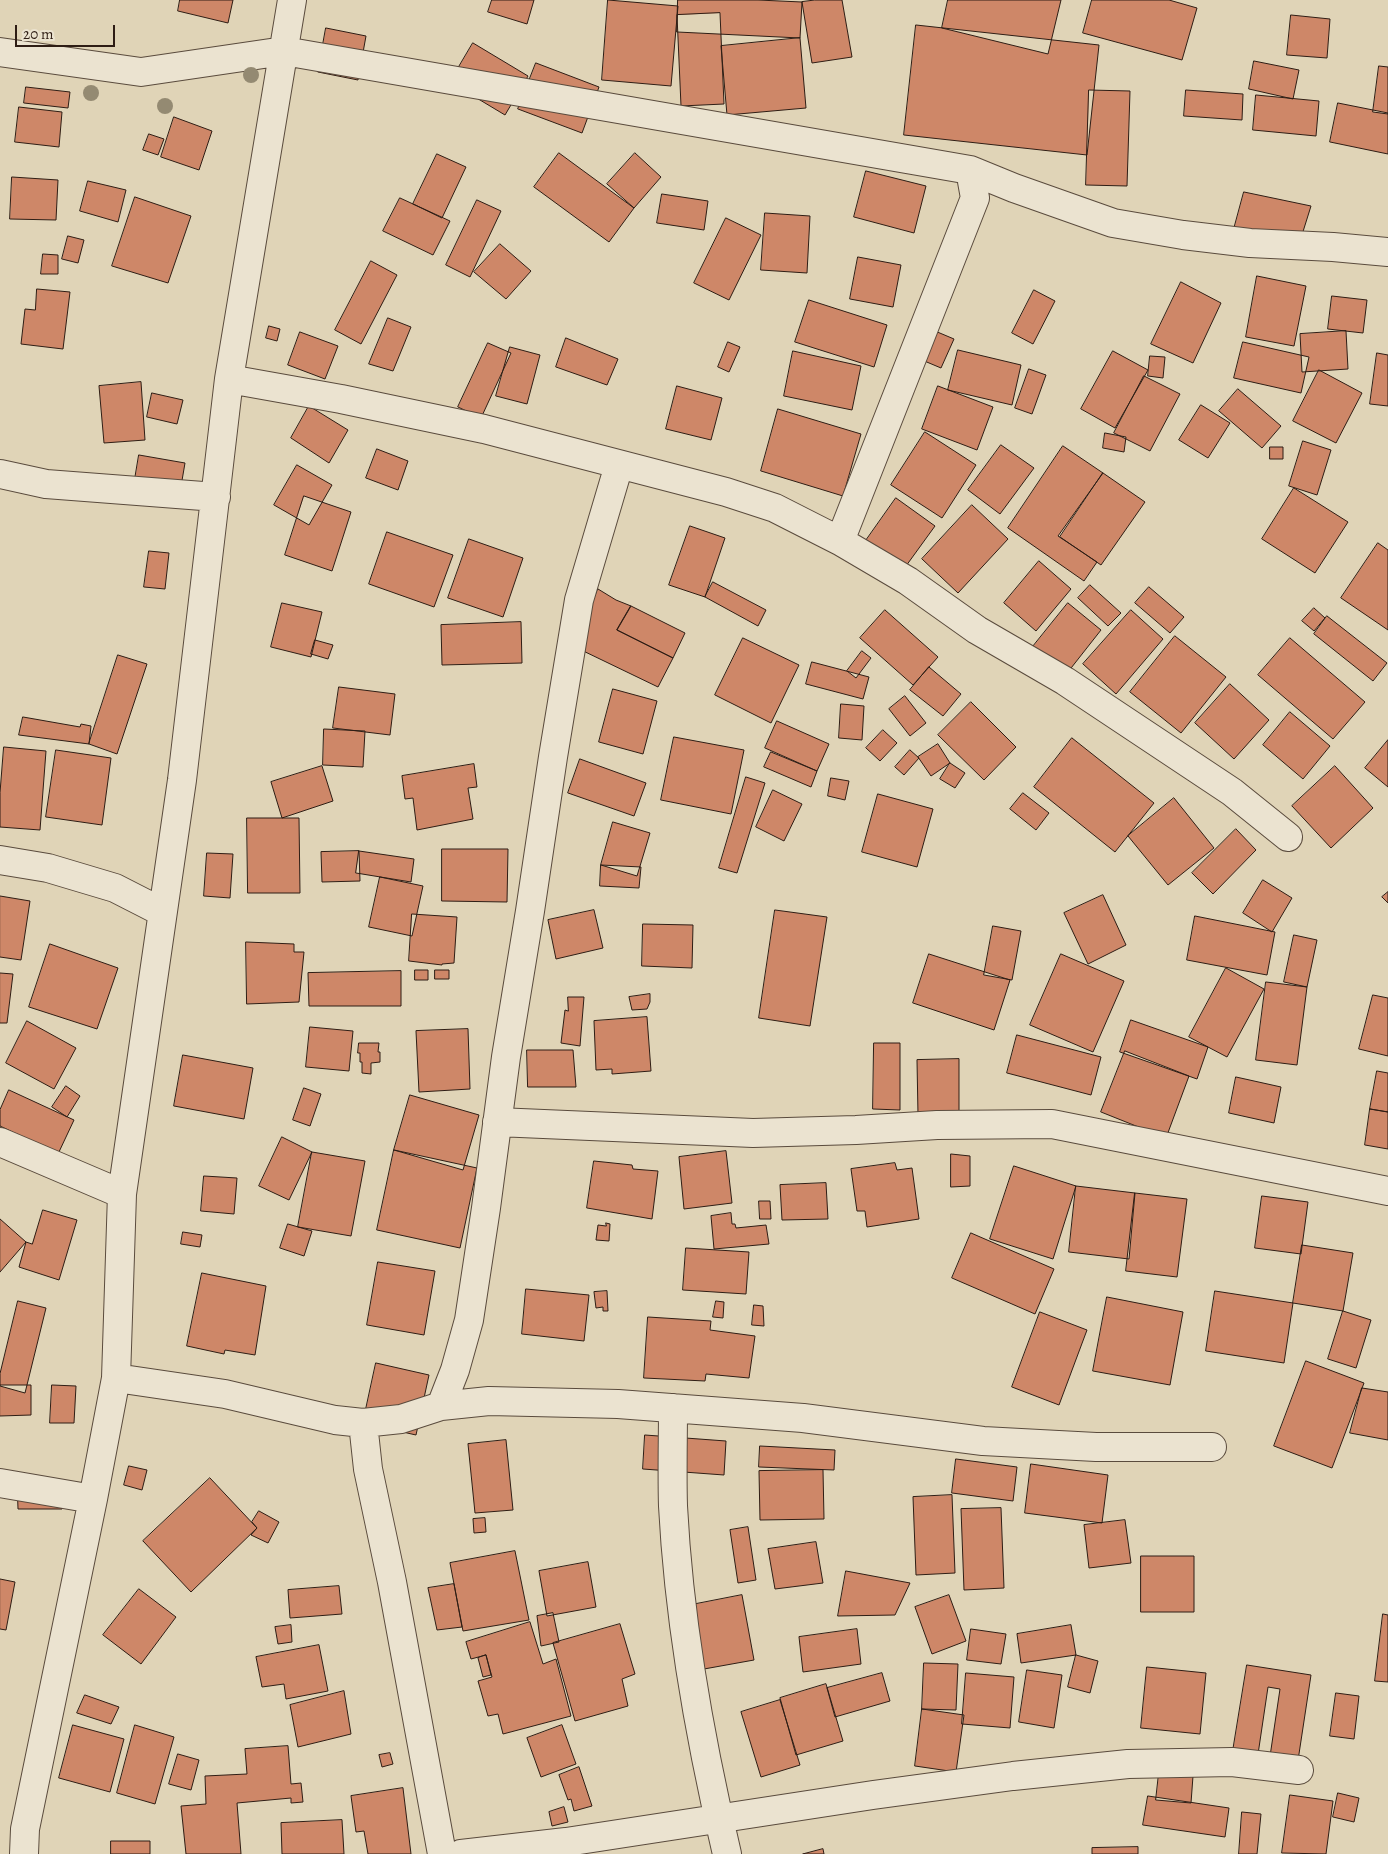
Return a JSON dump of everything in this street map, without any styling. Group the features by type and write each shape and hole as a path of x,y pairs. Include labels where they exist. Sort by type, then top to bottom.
{"street":[{"path":"24,1854 25,1829 116,1378 122,1194 182,780 229,379 292,0"},
{"path":"0,52 141,72 284,51 970,170 1014,188 1113,223 1182,235 1250,243 1333,246 1388,252"},
{"path":"840,542 975,198 970,170"},
{"path":"229,379 341,399 484,429 726,492 775,508 908,580 977,630 1065,681 1232,792 1288,838"},
{"path":"441,1406 455,1370 469,1320 506,1057 579,600 619,465"},
{"path":"0,474 46,484 216,497"},
{"path":"0,860 48,868 115,888 162,912"},
{"path":"497,1122 753,1133 937,1125 1052,1124 1388,1191"},
{"path":"0,1142 122,1194"},
{"path":"116,1378 225,1394 335,1420 363,1423 401,1419 441,1406 489,1401 618,1404 803,1418 983,1441 1096,1447 1212,1447"},
{"path":"674,1408 673,1505 680,1583 693,1687 726,1854"},
{"path":"363,1423 368,1470 392,1582 442,1854"},
{"path":"0,1483 93,1499"},
{"path":"461,1854 566,1842 718,1818 1013,1776 1128,1764 1232,1762 1299,1770"}],"building":[{"path":"180,0 233,0 228,23 178,11"},
{"path":"492,0 534,0 527,24 488,12"},
{"path":"608,0 678,6 671,86 602,80"},
{"path":"678,0 802,2 800,38 677,32"},
{"path":"842,0 852,57 812,63 802,2"},
{"path":"948,0 1061,0 1048,54 942,28"},
{"path":"1092,0 1169,0 1197,8 1182,60 1083,33"},
{"path":"720,13 724,104 681,106 677,15"},
{"path":"1291,15 1330,19 1327,58 1287,55"},
{"path":"916,25 1099,45 1087,155 904,135"},
{"path":"326,28 366,36 358,80 318,72"},
{"path":"800,38 806,108 727,115 721,46"},
{"path":"473,43 528,76 505,115 450,82"},
{"path":"1254,61 1299,70 1293,99 1249,89"},
{"path":"536,63 599,87 582,133 518,109"},
{"path":"1379,66 1388,67 1388,114 1373,112"},
{"path":"26,87 70,92 68,108 24,103"},
{"path":"1089,90 1130,91 1127,186 1086,185"},
{"path":"1186,90 1243,94 1242,120 1184,116"},
{"path":"1256,95 1319,101 1316,136 1253,130"},
{"path":"1338,103 1388,113 1388,154 1330,142"},
{"path":"19,107 62,112 59,147 15,142"},
{"path":"174,117 212,131 199,170 161,157"},
{"path":"149,134 164,139 158,155 143,150"},
{"path":"559,153 634,208 609,242 534,187"},
{"path":"635,153 661,177 634,208 607,184"},
{"path":"437,154 466,167 442,218 413,204"},
{"path":"866,171 926,186 914,233 854,217"},
{"path":"12,177 58,180 56,220 10,219"},
{"path":"88,181 126,190 118,222 80,211"},
{"path":"1244,192 1311,206 1301,238 1234,229"},
{"path":"662,194 708,201 704,230 657,223"},
{"path":"135,197 191,216 168,283 112,266"},
{"path":"400,198 450,221 433,255 383,231"},
{"path":"477,200 501,211 470,277 446,265"},
{"path":"765,213 810,216 807,273 761,270"},
{"path":"726,218 761,235 729,300 694,283"},
{"path":"68,236 84,240 78,263 62,259"},
{"path":"500,244 531,271 506,299 474,272"},
{"path":"43,254 58,255 58,274 41,274"},
{"path":"858,257 901,265 893,307 850,299"},
{"path":"371,261 397,275 361,344 335,330"},
{"path":"1257,276 1306,286 1294,346 1246,337"},
{"path":"1181,282 1221,303 1193,363 1151,344"},
{"path":"37,289 70,292 63,349 21,344 25,309 35,310"},
{"path":"1034,290 1055,301 1033,344 1012,333"},
{"path":"1332,296 1367,300 1363,333 1328,329"},
{"path":"809,300 887,325 874,367 795,342"},
{"path":"388,318 411,327 393,371 369,364"},
{"path":"269,326 280,329 277,341 266,338"},
{"path":"935,331 954,339 941,368 922,360"},
{"path":"1346,331 1348,369 1302,372 1300,334"},
{"path":"300,332 338,346 325,379 288,365"},
{"path":"566,338 618,359 607,385 556,367"},
{"path":"728,342 740,347 729,372 718,367"},
{"path":"1243,342 1309,357 1301,393 1234,378"},
{"path":"488,343 511,353 481,418 458,407"},
{"path":"510,347 540,355 527,404 496,396"},
{"path":"958,350 1021,365 1012,405 948,390"},
{"path":"793,351 861,366 852,410 784,396"},
{"path":"1113,351 1148,370 1115,428 1081,409"},
{"path":"1377,353 1388,355 1388,406 1370,404"},
{"path":"1150,356 1165,357 1163,378 1148,376"},
{"path":"1029,369 1046,375 1032,414 1015,408"},
{"path":"1319,370 1362,393 1336,443 1293,421"},
{"path":"1144,376 1180,394 1150,451 1114,433"},
{"path":"141,382 145,440 104,443 99,386"},
{"path":"677,386 722,398 711,440 666,429"},
{"path":"938,386 993,407 977,450 922,429"},
{"path":"1238,389 1281,426 1262,448 1219,411"},
{"path":"152,393 183,400 177,424 147,417"},
{"path":"1201,405 1230,423 1208,458 1179,440"},
{"path":"309,406 348,430 329,463 291,438"},
{"path":"778,409 861,434 843,496 761,471"},
{"path":"925,432 976,465 942,518 891,485"},
{"path":"1105,433 1126,437 1124,452 1103,448"},
{"path":"1303,441 1331,450 1317,495 1289,486"},
{"path":"1001,445 1034,468 1000,514 968,490"},
{"path":"1063,446 1103,473 1058,536 1097,562 1084,581 1008,528"},
{"path":"1270,447 1283,447 1283,459 1270,459"},
{"path":"377,449 408,461 398,490 366,478"},
{"path":"139,455 185,463 179,498 133,491"},
{"path":"297,465 332,485 309,525 274,505"},
{"path":"1103,473 1145,502 1101,565 1060,537"},
{"path":"1294,488 1348,522 1315,573 1262,539"},
{"path":"304,496 351,512 332,571 285,555"},
{"path":"896,498 935,526 898,577 860,549"},
{"path":"972,505 1008,539 958,593 922,559"},
{"path":"690,526 725,538 705,597 669,585"},
{"path":"387,532 453,555 434,607 369,584"},
{"path":"469,539 523,558 503,617 448,598"},
{"path":"1378,543 1388,550 1388,630 1341,598"},
{"path":"149,551 169,553 165,589 144,587"},
{"path":"1039,561 1071,589 1036,631 1004,603"},
{"path":"713,582 766,610 758,626 705,597"},
{"path":"1090,585 1121,613 1108,626 1078,598"},
{"path":"1149,587 1184,617 1170,633 1135,603"},
{"path":"598,589 616,600 631,606 617,630 673,658 658,687 575,647"},
{"path":"282,603 322,612 311,657 271,647"},
{"path":"1068,603 1101,630 1064,677 1031,649"},
{"path":"631,606 685,633 673,658 617,630"},
{"path":"1314,608 1325,618 1314,631 1302,621"},
{"path":"885,610 938,657 913,685 860,638"},
{"path":"1131,610 1163,639 1116,694 1083,664"},
{"path":"1327,616 1387,663 1373,681 1314,634"},
{"path":"521,622 522,663 442,665 441,625"},
{"path":"1175,636 1226,677 1181,733 1130,692"},
{"path":"743,638 799,665 771,723 715,695"},
{"path":"1290,638 1365,702 1333,739 1258,675"},
{"path":"315,640 333,645 328,659 311,654"},
{"path":"862,651 871,658 856,678 847,671"},
{"path":"118,655 147,664 117,754 89,744"},
{"path":"812,662 869,677 863,699 806,684"},
{"path":"929,667 961,694 943,716 910,690"},
{"path":"1230,684 1269,720 1234,759 1195,723"},
{"path":"339,687 395,694 390,735 333,728"},
{"path":"613,689 657,701 643,754 599,742"},
{"path":"905,696 926,723 910,736 889,709"},
{"path":"971,702 1016,747 984,780 938,735"},
{"path":"841,704 864,706 862,740 839,738"},
{"path":"1290,712 1330,746 1303,779 1263,745"},
{"path":"23,717 80,727 81,724 91,726 89,744 19,735"},
{"path":"777,721 829,744 817,771 765,748"},
{"path":"324,729 365,731 363,767 323,765"},
{"path":"883,730 897,743 880,761 866,748"},
{"path":"674,737 744,750 731,814 661,800"},
{"path":"1072,738 1154,803 1115,852 1034,787"},
{"path":"1388,740 1388,787 1365,768"},
{"path":"938,744 950,763 931,776 918,757"},
{"path":"4,747 46,751 40,830 0,827 0,793"},
{"path":"56,750 111,758 102,825 46,817"},
{"path":"910,750 919,758 904,775 895,767"},
{"path":"771,752 817,771 811,787 764,767"},
{"path":"580,759 646,783 634,816 568,793"},
{"path":"950,763 965,773 955,788 940,779"},
{"path":"474,764 477,787 468,788 473,819 417,830 413,798 405,799 402,776"},
{"path":"322,766 333,801 282,818 271,782"},
{"path":"1335,766 1373,808 1331,848 1292,806"},
{"path":"746,777 765,783 737,873 719,868"},
{"path":"831,778 849,781 845,800 828,796"},
{"path":"773,790 802,804 784,841 756,827"},
{"path":"1023,793 1049,813 1036,830 1010,809"},
{"path":"878,794 933,809 917,867 862,852"},
{"path":"1174,798 1214,848 1168,885 1128,836"},
{"path":"247,818 299,818 300,893 248,893"},
{"path":"613,822 650,833 637,876 601,865"},
{"path":"1236,829 1256,850 1213,894 1192,873"},
{"path":"442,849 508,849 507,902 442,901"},
{"path":"359,851 414,859 411,882 356,873"},
{"path":"359,851 360,881 322,882 321,852"},
{"path":"207,853 233,854 230,898 204,896"},
{"path":"601,865 641,867 639,888 600,886"},
{"path":"380,877 423,886 412,936 369,927"},
{"path":"1263,880 1292,898 1272,932 1243,913"},
{"path":"1388,892 1388,903 1382,897"},
{"path":"1103,895 1126,945 1088,964 1064,913"},
{"path":"0,896 30,901 21,960 0,957"},
{"path":"594,910 603,948 556,959 548,920"},
{"path":"775,910 827,917 810,1026 759,1018"},
{"path":"412,914 457,917 454,963 442,965 409,961"},
{"path":"1195,916 1275,932 1267,975 1187,960"},
{"path":"643,924 693,925 692,968 642,966"},
{"path":"993,926 1021,931 1012,980 984,975"},
{"path":"1294,935 1317,940 1307,987 1284,982"},
{"path":"246,942 294,944 294,952 304,952 299,1002 247,1004"},
{"path":"50,944 118,968 97,1029 29,1007"},
{"path":"929,954 1010,980 994,1030 913,1003"},
{"path":"1061,954 1124,981 1093,1052 1030,1025"},
{"path":"1226,968 1264,989 1227,1057 1189,1037"},
{"path":"415,970 428,970 428,980 415,980"},
{"path":"435,970 449,970 449,979 435,979"},
{"path":"401,971 401,1006 309,1006 308,973"},
{"path":"0,973 13,974 7,1023 0,1023"},
{"path":"1266,982 1307,987 1297,1065 1256,1060"},
{"path":"650,994 650,1002 647,1009 632,1010 629,997"},
{"path":"1373,995 1388,998 1388,1056 1359,1049"},
{"path":"568,997 584,997 580,1046 561,1043 565,1010 568,1011"},
{"path":"647,1017 651,1071 612,1074 612,1069 596,1070 594,1021"},
{"path":"1131,1020 1208,1047 1197,1079 1120,1052"},
{"path":"27,1021 76,1048 54,1089 6,1063"},
{"path":"310,1027 353,1031 349,1071 306,1067"},
{"path":"468,1029 470,1089 419,1092 416,1031"},
{"path":"1017,1035 1101,1057 1091,1095 1007,1073"},
{"path":"359,1043 379,1043 380,1062 371,1063 371,1074 362,1073 362,1062 360,1062 360,1053 358,1053"},
{"path":"874,1043 900,1043 900,1110 873,1109"},
{"path":"527,1050 573,1050 576,1087 528,1087"},
{"path":"1125,1051 1189,1076 1166,1138 1101,1112"},
{"path":"183,1055 253,1068 244,1119 174,1106"},
{"path":"959,1059 959,1114 918,1115 917,1060"},
{"path":"1377,1071 1388,1073 1388,1112 1370,1109"},
{"path":"1236,1077 1281,1087 1274,1123 1229,1113"},
{"path":"66,1086 80,1096 67,1117 52,1107"},
{"path":"304,1088 321,1094 310,1126 293,1120"},
{"path":"9,1090 74,1120 58,1154 0,1126 0,1110"},
{"path":"410,1095 479,1115 463,1170 394,1150"},
{"path":"1370,1109 1388,1112 1388,1149 1365,1145"},
{"path":"282,1137 312,1152 289,1200 259,1186"},
{"path":"394,1150 477,1168 460,1248 377,1230"},
{"path":"726,1151 732,1203 684,1209 679,1157"},
{"path":"312,1152 365,1161 351,1236 298,1227"},
{"path":"951,1154 970,1156 970,1186 951,1187"},
{"path":"594,1161 632,1165 633,1169 658,1171 652,1219 587,1208"},
{"path":"895,1163 897,1170 912,1168 919,1219 867,1227 865,1211 857,1211 851,1169"},
{"path":"1014,1166 1076,1186 1053,1259 990,1239"},
{"path":"204,1176 237,1178 234,1214 201,1211"},
{"path":"826,1183 828,1219 782,1220 780,1185"},
{"path":"1076,1186 1135,1193 1129,1259 1069,1252"},
{"path":"1135,1193 1187,1199 1177,1277 1126,1271"},
{"path":"1262,1196 1308,1202 1301,1254 1255,1248"},
{"path":"759,1201 770,1201 771,1219 760,1219"},
{"path":"43,1210 77,1220 59,1280 19,1267 26,1242 32,1244"},
{"path":"731,1213 732,1224 735,1224 736,1228 766,1225 769,1244 714,1249 711,1216"},
{"path":"0,1219 26,1242 0,1272"},
{"path":"606,1223 610,1224 609,1241 596,1240 598,1225 606,1226"},
{"path":"288,1224 312,1231 304,1256 280,1248"},
{"path":"183,1232 202,1235 200,1247 181,1244"},
{"path":"971,1233 1054,1269 1035,1314 952,1278"},
{"path":"1302,1245 1353,1253 1343,1311 1293,1303"},
{"path":"686,1248 749,1252 746,1294 683,1290"},
{"path":"378,1262 435,1271 424,1335 367,1325"},
{"path":"202,1273 266,1286 255,1355 225,1350 224,1354 187,1346"},
{"path":"526,1289 589,1295 584,1341 522,1334"},
{"path":"607,1291 608,1311 603,1311 603,1307 596,1308 594,1292"},
{"path":"1215,1291 1293,1303 1284,1363 1206,1351"},
{"path":"1107,1297 1183,1312 1170,1385 1093,1371"},
{"path":"18,1301 46,1308 25,1393 0,1386 0,1374"},
{"path":"716,1301 724,1302 723,1318 713,1317"},
{"path":"754,1305 763,1306 764,1326 752,1325"},
{"path":"1343,1311 1371,1320 1356,1368 1328,1359"},
{"path":"1040,1312 1087,1330 1059,1405 1012,1387"},
{"path":"648,1317 711,1321 710,1330 755,1336 749,1378 706,1374 705,1381 644,1378"},
{"path":"1306,1361 1364,1383 1332,1468 1274,1446"},
{"path":"376,1363 429,1375 416,1435 363,1423"},
{"path":"0,1385 31,1385 31,1415 0,1416"},
{"path":"52,1385 76,1386 74,1423 50,1423"},
{"path":"1362,1388 1388,1392 1388,1440 1350,1433"},
{"path":"645,1435 726,1441 724,1475 643,1469"},
{"path":"506,1440 513,1510 475,1513 468,1444"},
{"path":"760,1446 835,1450 834,1470 759,1467"},
{"path":"956,1459 1017,1467 1013,1501 952,1493"},
{"path":"1031,1464 1108,1475 1102,1523 1025,1513"},
{"path":"129,1466 147,1470 142,1490 124,1485"},
{"path":"823,1470 824,1519 760,1520 759,1471"},
{"path":"210,1478 257,1528 191,1592 143,1541"},
{"path":"62,1480 62,1509 18,1509 17,1481"},
{"path":"952,1495 955,1573 916,1575 913,1497"},
{"path":"1001,1508 1004,1588 964,1590 961,1509"},
{"path":"259,1511 279,1522 268,1543 251,1535 257,1528 252,1522"},
{"path":"485,1518 486,1532 474,1533 473,1519"},
{"path":"1125,1520 1131,1563 1089,1568 1084,1525"},
{"path":"748,1527 756,1580 738,1583 730,1530"},
{"path":"816,1542 823,1583 775,1589 768,1549"},
{"path":"515,1551 529,1620 463,1631 450,1563"},
{"path":"1141,1556 1194,1556 1194,1612 1141,1612"},
{"path":"588,1562 596,1607 547,1616 539,1571"},
{"path":"846,1571 910,1583 895,1615 838,1616"},
{"path":"0,1579 15,1582 6,1630 0,1629"},
{"path":"454,1584 462,1627 437,1630 428,1588"},
{"path":"339,1586 342,1614 290,1618 288,1590"},
{"path":"139,1589 176,1617 141,1664 103,1635"},
{"path":"742,1595 754,1660 704,1669 691,1605"},
{"path":"949,1595 966,1641 932,1654 915,1607"},
{"path":"553,1613 559,1642 541,1646 537,1616"},
{"path":"1383,1614 1388,1615 1388,1682 1375,1681"},
{"path":"530,1622 543,1664 556,1659 571,1716 503,1734 498,1714 488,1716 478,1681 492,1677 486,1655 471,1659 466,1642"},
{"path":"620,1624 635,1674 622,1679 628,1706 575,1721 553,1643"},
{"path":"291,1625 292,1642 278,1644 275,1627"},
{"path":"1071,1625 1076,1655 1021,1663 1017,1634"},
{"path":"857,1629 861,1664 803,1672 799,1637"},
{"path":"971,1629 1006,1634 1001,1664 967,1660"},
{"path":"319,1645 328,1691 286,1699 284,1684 262,1687 256,1657"},
{"path":"486,1655 491,1675 483,1677 478,1658"},
{"path":"1076,1655 1098,1661 1090,1693 1068,1687"},
{"path":"924,1663 958,1664 956,1710 922,1709"},
{"path":"1247,1665 1311,1675 1297,1767 1269,1763 1280,1689 1268,1687 1257,1761 1232,1757"},
{"path":"1147,1667 1206,1673 1200,1734 1141,1728"},
{"path":"1027,1670 1062,1675 1054,1728 1019,1722"},
{"path":"882,1673 890,1701 835,1717 827,1688"},
{"path":"966,1673 1014,1677 1010,1728 962,1724"},
{"path":"826,1684 843,1741 796,1755 780,1698"},
{"path":"344,1691 351,1734 298,1747 290,1705"},
{"path":"1336,1693 1359,1696 1354,1739 1330,1736"},
{"path":"85,1695 119,1707 111,1724 77,1713"},
{"path":"780,1700 800,1765 761,1777 741,1712"},
{"path":"922,1709 964,1715 956,1772 915,1766"},
{"path":"73,1725 124,1739 110,1792 59,1778"},
{"path":"135,1725 174,1737 155,1804 117,1793"},
{"path":"562,1725 576,1764 541,1777 527,1738"},
{"path":"288,1746 291,1784 301,1783 303,1802 291,1803 291,1798 237,1803 241,1854 186,1854 181,1806 206,1804 205,1776 247,1774 245,1749"},
{"path":"390,1753 393,1764 382,1767 379,1755"},
{"path":"178,1754 199,1760 191,1790 169,1784"},
{"path":"579,1767 592,1806 574,1811 571,1799 568,1800 559,1775"},
{"path":"1159,1773 1193,1776 1191,1803 1156,1800"},
{"path":"403,1788 411,1854 368,1854 364,1831 356,1832 351,1796"},
{"path":"1338,1793 1359,1798 1354,1822 1333,1817"},
{"path":"1290,1795 1333,1801 1326,1854 1282,1853"},
{"path":"1148,1796 1229,1808 1225,1837 1143,1825"},
{"path":"564,1807 568,1822 552,1826 549,1812"},
{"path":"1242,1812 1261,1814 1257,1854 1239,1854"},
{"path":"342,1820 344,1854 282,1854 281,1823"},
{"path":"111,1841 150,1841 150,1854 111,1854"},
{"path":"1138,1847 1138,1854 1092,1854 1092,1848"},
{"path":"823,1849 824,1854 803,1854"}]}
